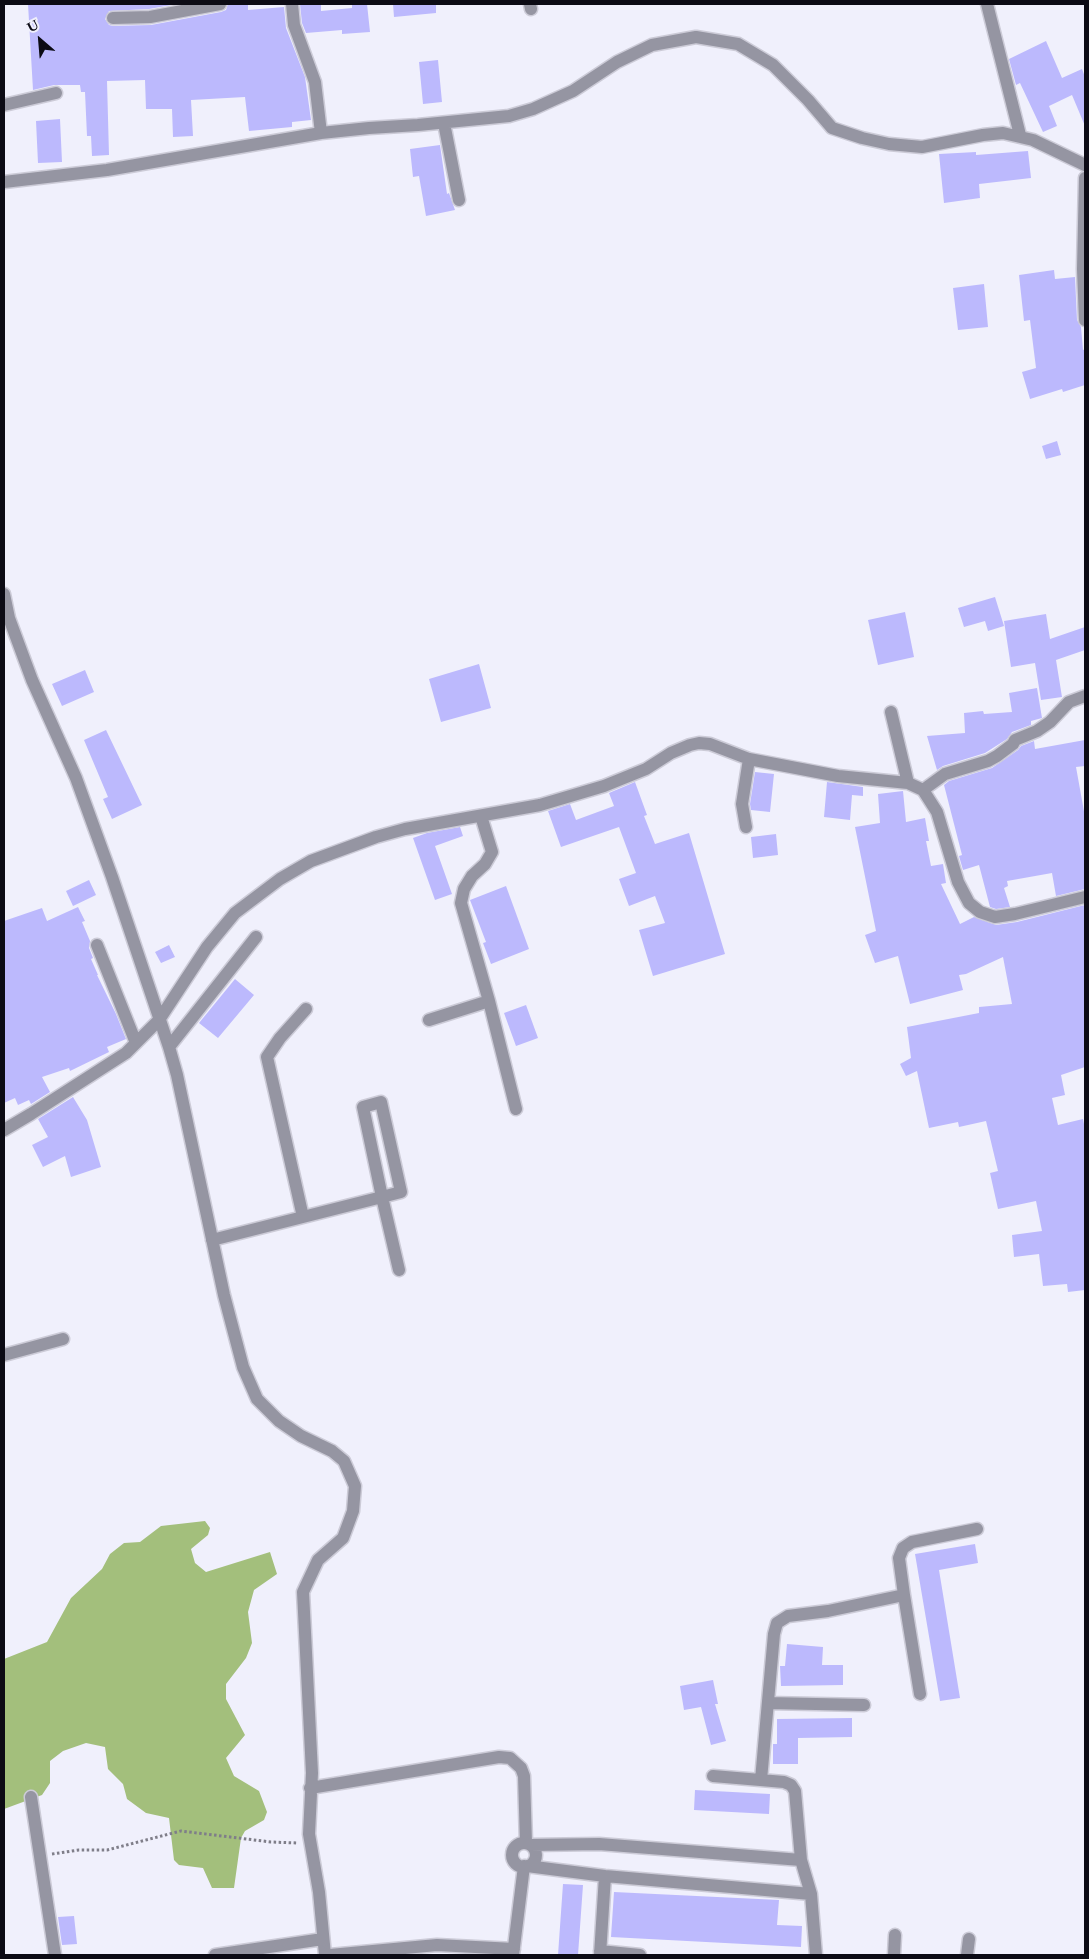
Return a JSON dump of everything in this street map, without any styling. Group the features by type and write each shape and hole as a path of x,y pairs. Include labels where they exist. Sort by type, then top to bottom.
{"street":[{"path":"113,18 150,10 220,4"},
{"path":"292,4 294,26 314,82 321,133"},
{"path":"987,4 1020,135"},
{"path":"4,182 107,170 321,133 509,116 573,91 617,62 652,45 696,38 738,44 773,65 808,100 832,128 862,138 890,144 922,147 984,135 1003,133 1020,135 1085,165"},
{"path":"4,105 56,93"},
{"path":"444,123 459,200"},
{"path":"1085,178 1083,269 1085,320"},
{"path":"4,594 9,618 32,680 76,778 169,1046 177,1075 224,1295 243,1367 257,1399 279,1421 301,1436 332,1451 344,1461 355,1486 353,1511 343,1538 318,1560 303,1592 312,1774 309,1808 310,1843 319,1892 325,1955"},
{"path":"923,790 945,774 997,756 1013,744 1015,740 1037,731 1050,722 1069,702 1085,696"},
{"path":"891,712 908,783"},
{"path":"4,1130 126,1053 159,1020 207,947 236,913 280,879 311,861 376,837 405,829 540,805 604,786 646,769 671,753 699,742 750,758 838,776 908,783 923,790 936,812 958,882 969,903 980,912 995,917 1002,916 1085,897"},
{"path":"746,828 742,804 750,758"},
{"path":"481,816 492,852 485,864 472,876 464,889 461,904 489,1001 516,1109"},
{"path":"169,1046 256,937"},
{"path":"97,945 136,1043"},
{"path":"429,1020 489,1001"},
{"path":"303,1217 267,1057 280,1038 306,1009"},
{"path":"212,1240 382,1197 402,1192 380,1102 363,1107 382,1197 399,1270"},
{"path":"4,1355 63,1339"},
{"path":"920,1694 899,1558 903,1548 912,1542 977,1529"},
{"path":"761,1780 774,1634 778,1623 788,1616 828,1611 904,1595"},
{"path":"768,1703 864,1705"},
{"path":"310,1788 490,1758 510,1758 521,1768 524,1776 528,1844 536,1850 534,1862 525,1866"},
{"path":"713,1776 784,1782 791,1785 795,1792 801,1860 811,1894 816,1955"},
{"path":"31,1797 55,1955"},
{"path":"801,1860 599,1844 528,1844 516,1846 513,1853 516,1864 525,1866 606,1876 811,1894"},
{"path":"330,1955 436,1950 514,1952 525,1866"},
{"path":"606,1876 600,1953 640,1955"},
{"path":"894,1935 894,1955"},
{"path":"215,1955 323,1939"},
{"path":"968,1955 969,1939"}],"path":[{"path":"40,1856 79,1850 106,1850 181,1831 271,1842 310,1843"}],"green space":[{"path":"205,1521 210,1528 208,1535 191,1549 195,1563 206,1572 270,1552 277,1574 254,1590 248,1612 252,1643 246,1658 226,1684 226,1699 245,1735 226,1758 234,1776 259,1791 267,1812 264,1820 245,1831 241,1838 234,1888 212,1888 203,1868 179,1865 174,1860 169,1818 146,1813 127,1799 123,1784 108,1769 105,1747 86,1743 63,1751 50,1761 50,1783 42,1795 4,1809 4,1659 47,1642 71,1598 102,1569 110,1554 124,1543 140,1542 161,1526"}],"building":[{"path":"28,4 177,4 149,9 109,11 105,19 109,25 113,26 151,25 221,12 226,10 228,4 248,4 248,10 284,7 286,28 305,77 311,120 292,122 292,127 249,131 245,97 191,100 193,136 173,137 172,109 146,109 145,80 107,81 109,155 92,156 91,136 87,136 85,92 81,92 80,85 54,85 33,90"},
{"path":"300,4 321,4 321,11 352,8 352,4 367,4 370,32 342,34 342,30 306,33 302,23"},
{"path":"393,4 436,4 436,13 394,17"},
{"path":"1046,41 1062,78 1082,69 1085,77 1085,126 1072,95 1049,106 1057,126 1043,132 1020,83 1016,85 1009,59"},
{"path":"438,60 442,102 423,104 419,62"},
{"path":"60,119 62,162 38,163 36,121"},
{"path":"440,145 447,194 449,193 455,210 426,216 419,176 413,177 410,149"},
{"path":"1028,151 1031,178 979,184 980,198 944,203 939,154 976,152 976,155"},
{"path":"1054,270 1055,279 1075,277 1077,320 1081,327 1083,350 1085,349 1085,385 1063,392 1062,389 1030,399 1022,372 1036,368 1030,320 1024,321 1019,275"},
{"path":"984,284 988,327 958,330 953,288"},
{"path":"1057,441 1061,455 1046,459 1042,446"},
{"path":"995,597 1004,626 988,631 985,621 964,627 958,608"},
{"path":"905,612 914,657 878,665 868,620"},
{"path":"1046,614 1050,639 1085,627 1085,650 1056,660 1062,697 1041,700 1035,663 1011,667 1004,621"},
{"path":"479,664 491,708 441,722 429,679"},
{"path":"85,670 94,692 62,706 52,684"},
{"path":"1037,688 1042,718 1031,721 1031,725 1012,732 1007,739 985,753 943,766 937,770 927,736 965,733 964,713 983,711 984,714 1012,712 1009,693"},
{"path":"106,730 142,805 112,819 103,799 108,797 84,740"},
{"path":"1085,740 1085,766 1076,767 1085,817 1085,889 1056,896 1052,873 1007,881 1008,886 1004,888 1010,907 996,909 990,907 979,865 963,870 959,856 962,855 944,785 949,781 992,768 1021,746 1034,741 1035,749"},
{"path":"755,772 774,774 770,812 751,810 750,804"},
{"path":"635,782 647,815 644,816 655,844 689,833 725,954 653,976 639,930 665,923 655,896 629,906 619,879 636,873 619,827 561,847 548,811 570,804 576,820 614,806 609,793"},
{"path":"827,782 863,787 863,796 852,795 850,820 824,817"},
{"path":"903,791 906,822 925,818 929,841 926,841 931,866 943,864 946,883 941,884 960,924 974,917 996,925 1017,922 1085,905 1085,1067 1061,1075 1065,1095 1052,1098 1058,1125 1083,1119 1085,1129 1085,1290 1068,1292 1067,1284 1043,1286 1039,1254 1014,1257 1012,1235 1042,1231 1036,1201 998,1209 990,1173 998,1171 986,1121 959,1127 958,1122 929,1128 917,1071 906,1076 900,1064 911,1058 907,1027 979,1013 979,1007 1012,1004 1003,957 966,974 959,975 963,990 910,1004 898,956 875,963 865,935 876,931 855,827 880,823 878,794"},
{"path":"460,827 463,836 435,846 452,894 435,900 413,838 427,833"},
{"path":"776,834 778,855 753,858 751,837"},
{"path":"89,880 96,895 73,906 66,891"},
{"path":"506,886 529,949 491,964 483,943 486,942 470,900"},
{"path":"78,907 85,921 82,922 90,941 89,948 93,958 91,959 126,1039 107,1047 109,1052 70,1071 69,1068 42,1077 50,1092 31,1104 29,1100 18,1105 15,1098 4,1103 4,921 42,908 47,921"},
{"path":"169,945 175,957 161,963 155,952"},
{"path":"235,979 254,995 218,1038 199,1023"},
{"path":"526,1005 538,1038 516,1046 504,1013"},
{"path":"73,1097 87,1120 101,1167 71,1177 65,1156 43,1167 32,1145 48,1137 38,1119"},
{"path":"975,1544 978,1563 939,1570 960,1698 940,1701 915,1554"},
{"path":"787,1644 823,1647 822,1665 843,1665 843,1685 781,1686 780,1666 785,1666"},
{"path":"713,1680 718,1704 715,1704 726,1741 711,1745 701,1707 684,1710 680,1686"},
{"path":"852,1718 852,1737 798,1738 798,1764 773,1764 773,1744 777,1744 777,1719"},
{"path":"695,1790 770,1794 769,1814 694,1810"},
{"path":"563,1884 583,1885 578,1955 558,1955"},
{"path":"614,1892 779,1900 777,1925 802,1926 801,1947 611,1937"},
{"path":"74,1916 77,1944 62,1945 58,1917"}]}
